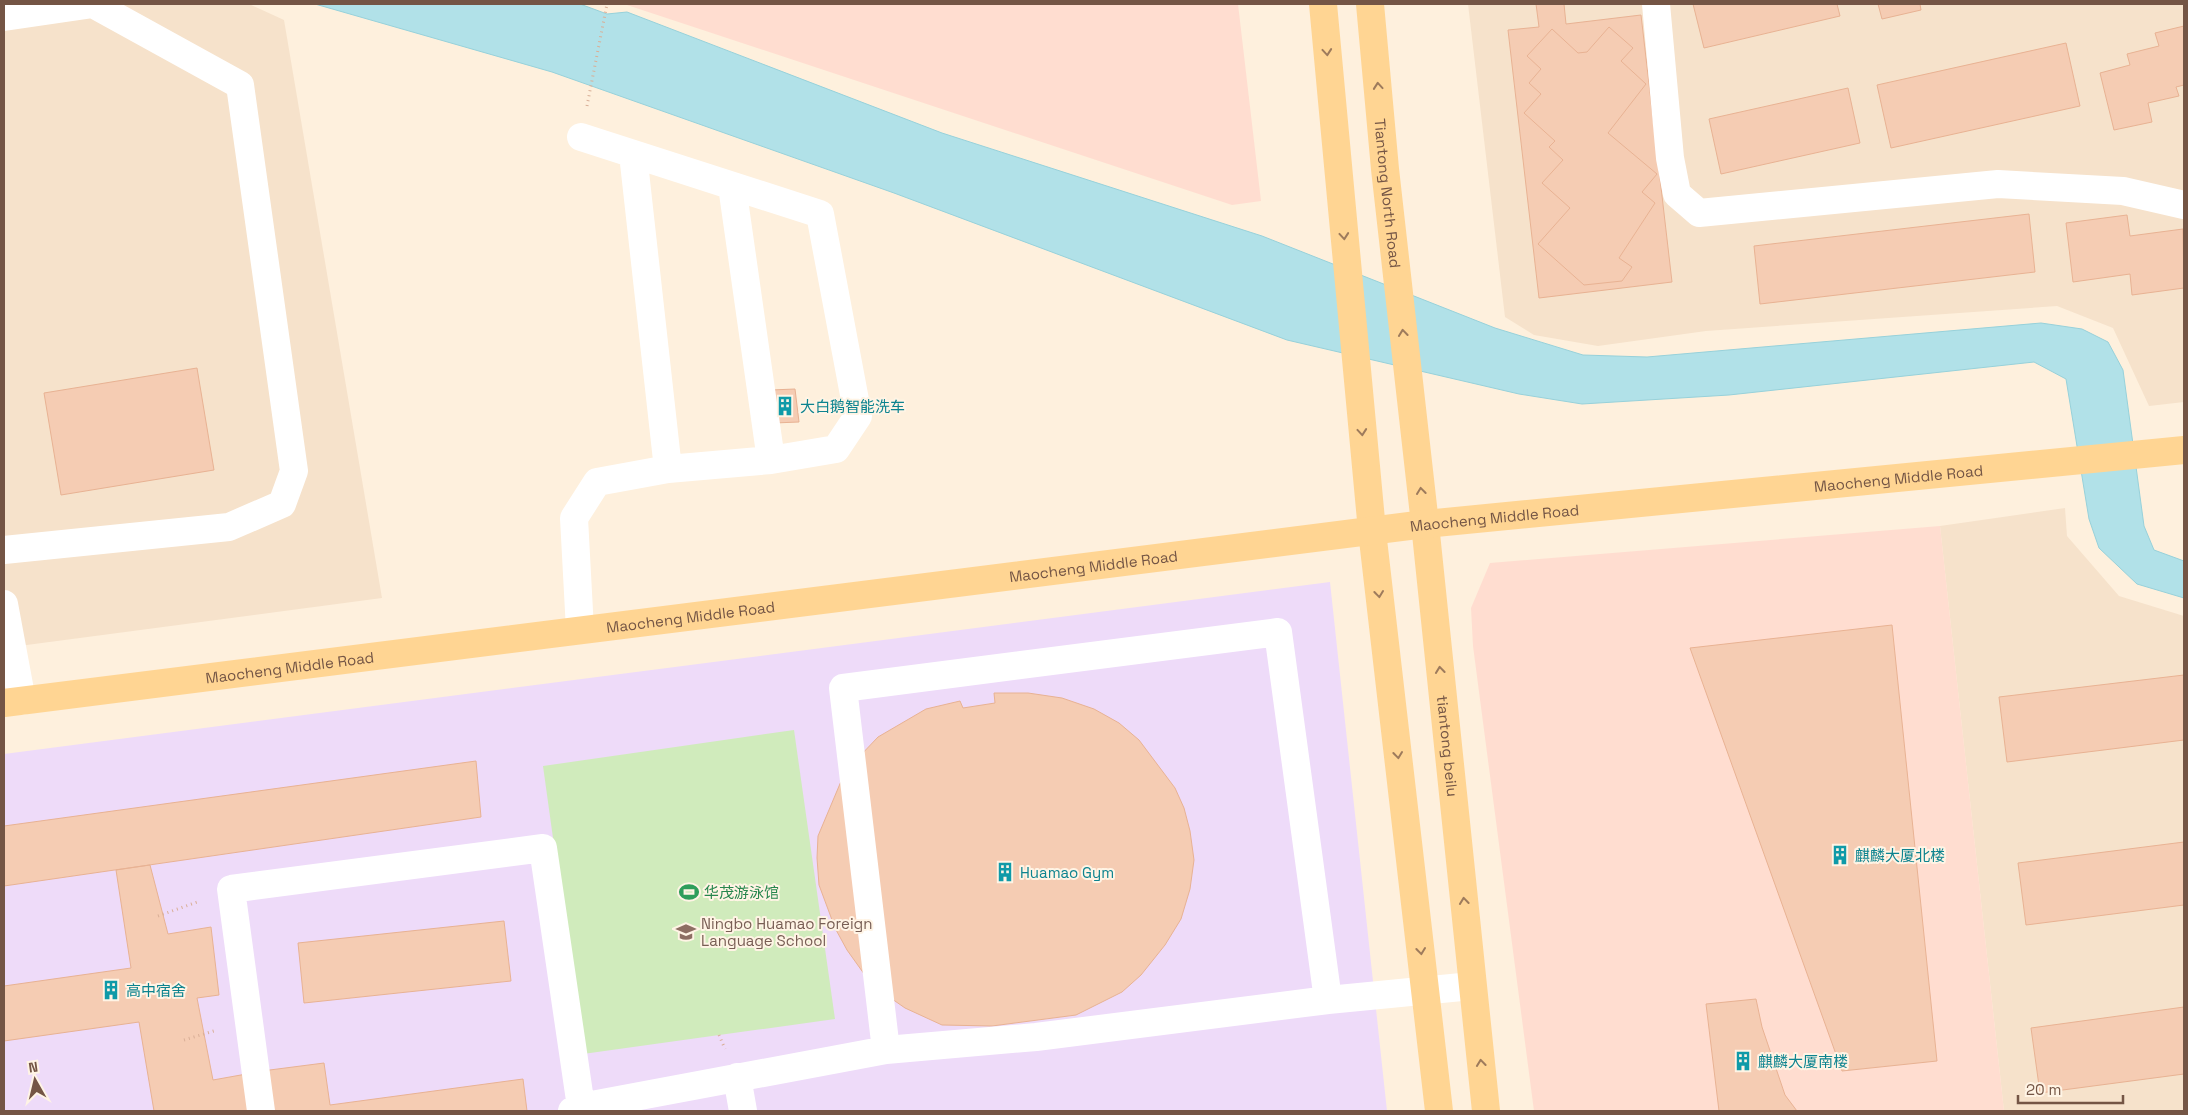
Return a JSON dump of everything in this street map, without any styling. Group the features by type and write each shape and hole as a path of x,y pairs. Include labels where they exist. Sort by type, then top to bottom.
{"main road":[{"path":"1323,4 1372,531 1439,1111"},
{"name":"Tiantong North Road","path":"1370,4 1385,169 1408,382"},
{"name":"tiantong beilu","path":"1408,382 1425,524 1486,1111"},
{"name":"Maocheng Middle Road","path":"13,702 1425,524 2184,450"}],"street":[{"path":"4,16 93,4 240,85 294,471 282,504 229,528 4,550"},
{"path":"1656,4 1670,158 1677,194 1699,213 1998,184 2123,192 2184,205"},
{"path":"580,137 820,214 858,416 836,449 771,460 668,469 597,482 574,518 580,630"},
{"path":"632,154 668,469"},
{"path":"732,186 771,460"},
{"path":"4,604 13,702"},
{"path":"886,1050 843,688 1278,632 1328,1000"},
{"path":"261,1111 231,889 543,848 576,1109 886,1050 1036,1037 1328,1000 1472,986"},
{"path":"737,1077 743,1111"}],"path":[{"path":"580,137 608,4"},
{"path":"158,916 231,889"}],"shaded area":[{"path":"4,4 249,4 284,20 382,598 4,648"},
{"path":"624,4 1238,4 1261,201 1232,205"},
{"path":"1468,4 2184,4 2184,402 2149,406 2113,328 2057,306 1706,331 1598,346 1534,335 1505,317"},
{"path":"2065,508 2067,536 2119,596 2184,616 2184,1111 2004,1111 1940,526"},
{"path":"1940,526 2004,1111 1534,1111 1473,646 1471,608 1490,563"},
{"name":"Ningbo Huamao Foreign Language School","path":"1330,582 1387,1111 4,1111 4,754"}],"green space":[{"name":"华茂游泳馆","path":"794,730 835,1019 583,1054 543,766"}],"water":[{"path":"315,4 580,4 607,14 627,12 942,133 1262,236 1495,328 1583,355 1647,357 2041,323 2082,329 2108,342 2123,370 2144,526 2154,550 2184,561 2184,598 2137,584 2099,548 2089,519 2066,379 2034,362 1729,395 1582,404 1519,394 1287,340 894,193 552,72"}],"building":[{"path":"1536,4 1564,4 1566,24 1641,15 1672,282 1539,298 1508,30 1539,27"},
{"path":"1693,4 1837,4 1840,16 1704,48"},
{"path":"1878,4 1920,4 1921,10 1882,19"},
{"path":"2184,26 2184,85 2176,87 2179,96 2148,103 2152,122 2114,130 2100,73 2130,65 2127,54 2159,46 2155,33"},
{"path":"1609,27 1633,48 1621,61 1646,84 1608,133 1657,174 1642,192 1655,203 1619,258 1632,267 1622,281 1584,285 1538,244 1570,208 1542,183 1563,160 1549,147 1555,141 1524,113 1541,94 1529,83 1541,69 1527,56 1552,29 1578,53 1587,52"},
{"path":"2066,43 2080,106 1891,148 1877,85"},
{"path":"1848,88 1860,143 1721,174 1709,119"},
{"path":"2029,214 2035,272 1760,304 1754,246"},
{"path":"2127,215 2130,236 2183,229 2184,288 2132,295 2130,274 2073,282 2066,223"},
{"path":"197,368 214,470 61,495 44,393"},
{"name":"大白鹅智能洗车","path":"795,389 799,422 774,423 771,390"},
{"name":"麒麟大厦北楼","path":"1892,625 1937,1061 1842,1071 1690,648"},
{"path":"2184,675 2184,740 2007,762 1999,697"},
{"name":"Huamao Gym","path":"994,693 1028,693 1062,698 1094,709 1119,723 1139,740 1175,788 1184,808 1190,831 1194,860 1190,889 1181,919 1165,945 1141,975 1122,992 1076,1015 992,1026 942,1025 905,1008 872,985 847,950 835,928 819,885 818,836 842,779 858,758 878,737 926,709 960,701 963,708 995,703"},
{"path":"476,761 481,817 4,886 4,826"},
{"path":"2184,842 2184,905 2026,925 2018,863"},
{"name":"高中宿舍","path":"150,865 168,934 211,927 219,995 197,998 213,1080 252,1073 258,1111 154,1111 139,1022 4,1041 4,986 131,968 116,870"},
{"path":"504,921 511,981 304,1003 298,943"},
{"name":"麒麟大厦南楼","path":"1756,999 1762,1027 1785,1095 1797,1111 1719,1111 1706,1004"},
{"path":"2184,1007 2184,1074 2040,1093 2031,1028"},
{"path":"324,1063 330,1105 523,1079 527,1111 268,1111 262,1071"}],"place":[{"name":"大白鹅智能洗车","path":"785,406"},
{"name":"麒麟大厦北楼","path":"1840,855"},
{"name":"Huamao Gym","path":"1005,872"},
{"name":"华茂游泳馆","path":"689,892"},
{"name":"Ningbo Huamao Foreign Language School","path":"686,932"},
{"name":"高中宿舍","path":"111,990"},
{"name":"麒麟大厦南楼","path":"1743,1061"}]}
